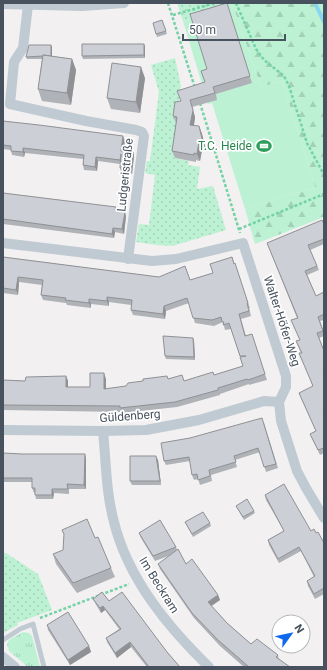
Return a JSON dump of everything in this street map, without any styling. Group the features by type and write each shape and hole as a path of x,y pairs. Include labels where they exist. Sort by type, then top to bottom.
{"street":[{"path":"3,4 82,6 124,3"},
{"name":"Ludgeristraße","path":"28,5 23,48 14,62 7,104 142,132 144,136 128,258"},
{"path":"3,243 152,261 176,259 243,243"},
{"name":"Walter-Höfer-Weg","path":"243,243 286,376 286,387 278,402"},
{"name":"Güldenberg","path":"3,430 103,432 146,430 199,420 264,401 278,402"},
{"path":"278,402 281,421 298,471 306,488 324,518"},
{"name":"Im Beckram","path":"103,432 109,498 114,523 124,551 138,581 168,625 209,667"},
{"path":"3,657 15,667"}],"lane":[{"path":"3,640 20,629 33,624 44,667"}],"path":[{"path":"168,3 196,89"},
{"path":"173,15 215,3"},
{"path":"236,3 256,49 264,60 284,76 290,86 307,143 324,175"},
{"path":"198,96 243,243"},
{"path":"239,229 324,194"},
{"path":"33,624 39,619 138,581"}],"green space":[{"path":"177,3 232,3 183,21"},
{"path":"232,3 324,3 324,217 255,244 245,209 315,187 282,81 261,87"},
{"name":"T.C. Heide","path":"232,3 261,87 282,81 315,187 245,209 212,103 208,104 183,21"},
{"path":"175,58 181,86 175,123 178,124 174,158 189,161 188,165 200,167 197,189 213,186 226,230 172,246 136,242 139,224 149,225 155,175 145,173 147,161 150,161 159,92 151,65"},
{"path":"3,553 6,553 38,574 52,610 17,623 18,625 3,633"},
{"path":"23,632 29,633 32,636 40,667 28,667 9,651 7,644 9,640"}],"building":[{"path":"227,3 250,76 213,87 215,93 190,100 193,110 190,125 199,126 203,143 199,142 197,154 194,153 194,155 172,151 177,117 173,116 175,102 181,101 177,91 205,82 201,71 207,69 190,14"},
{"path":"162,20 166,31 156,34 153,23"},
{"path":"82,44 144,44 144,55 82,56"},
{"path":"29,45 51,45 51,56 43,55 26,57"},
{"path":"43,55 72,59 67,93 38,89"},
{"path":"112,63 141,67 136,102 107,98"},
{"path":"3,121 123,136 121,151 133,152 131,169 120,168 121,154 120,160 96,157 95,167 83,165 84,155 23,148 23,152 11,151 11,146 3,145"},
{"path":"3,193 116,207 115,210 125,212 122,229 113,228 112,234 3,219"},
{"path":"322,220 324,224 324,239 308,245 317,266 305,271 316,296 324,292 324,314 318,317 323,331 317,333 324,351 324,448 318,450 310,434 316,431 299,393 313,386 299,353 302,353 296,341 300,340 291,320 298,318 267,243"},
{"path":"3,257 159,277 185,266 190,280 213,273 210,264 232,257 248,303 249,311 239,314 245,336 252,334 265,374 218,388 218,390 175,402 120,408 120,406 3,405 3,380 25,381 26,377 66,376 66,387 90,387 90,373 104,373 104,389 126,386 128,383 143,381 143,379 167,376 168,379 182,375 184,381 213,372 214,375 243,366 240,357 246,356 240,356 229,323 223,325 224,322 222,322 221,317 212,320 193,318 187,298 164,306 163,314 131,310 132,300 107,297 107,301 89,299 89,303 41,295 43,280 18,277 16,290 3,288"},
{"path":"163,336 193,338 194,357 165,356"},
{"path":"262,418 276,464 264,467 258,448 234,456 236,462 209,470 210,476 198,480 197,474 192,475 189,457 164,461 161,443 190,438"},
{"path":"3,453 85,454 84,485 67,484 68,489 52,489 52,495 35,495 35,488 32,488 32,478 3,478"},
{"path":"130,456 156,456 160,481 130,481"},
{"path":"284,484 311,531 314,529 316,533 318,532 324,543 324,588 314,594 307,581 315,576 299,547 278,559 268,540 284,531 265,495"},
{"path":"247,499 254,511 243,517 236,506"},
{"path":"203,512 210,523 192,534 185,522"},
{"path":"87,519 95,538 98,537 111,568 73,583 53,554 63,550 64,534 62,530"},
{"path":"160,520 176,547 153,556 139,533"},
{"path":"178,549 186,564 192,559 218,595 208,602 227,623 251,644 257,639 271,650 271,654 277,654 278,655 276,657 290,667 249,667 218,640 192,613 158,564"},
{"path":"102,592 109,601 122,592 180,667 149,667 130,642 115,653 106,638 121,629 103,606 100,608 93,599"},
{"path":"68,612 89,646 68,660 47,625"}],"waterway":[{"path":"315,3 324,22"}],"place":[{"name":"T.C. Heide","path":"264,146"}]}
